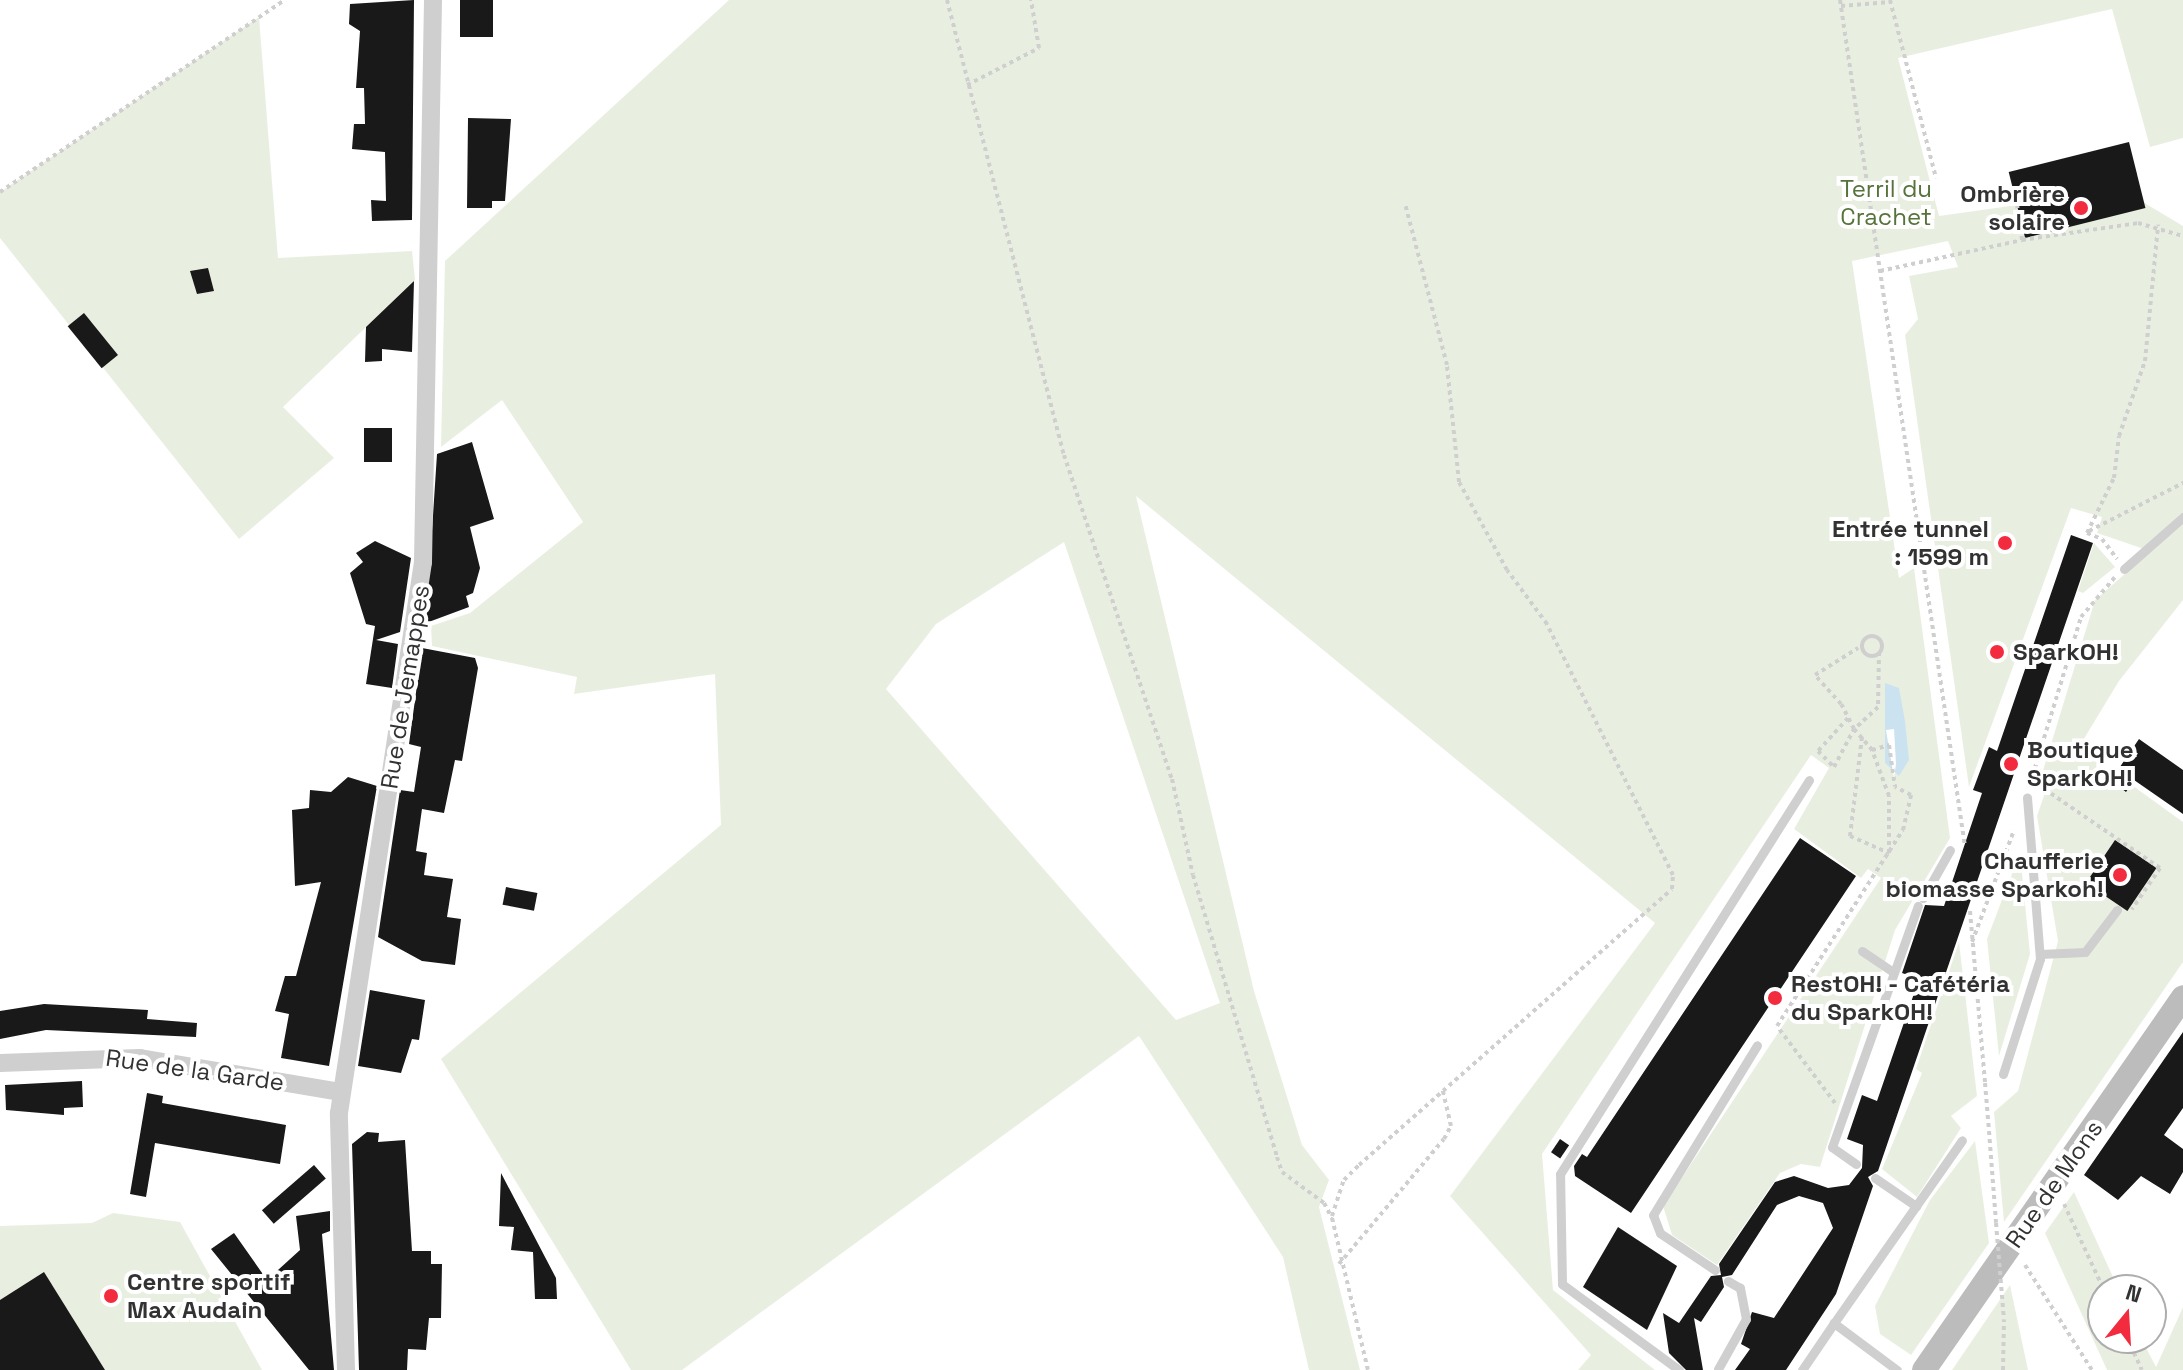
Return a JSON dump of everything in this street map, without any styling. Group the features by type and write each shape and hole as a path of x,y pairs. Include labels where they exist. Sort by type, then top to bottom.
{"main road":[{"name":"Rue de Mons","path":"1924,1370 2183,997"}],"street":[{"name":"Rue de Jemappes","path":"346,1370 341,1092 420,608 433,0"},
{"name":"Rue de la Garde","path":"0,1063 140,1058 341,1092"}],"lane":[{"path":"2124,569 2183,517"},
{"path":"1679,1370 1562,1284 1560,1174 1809,780"},
{"path":"2003,1074 2040,954 2027,798"},
{"path":"1856,1164 1832,1147 1892,971 1920,902 1950,850"},
{"path":"2040,954 2085,952 2117,910"},
{"path":"1862,951 1892,971"},
{"path":"1715,1270 1660,1233 1653,1215 1757,1045"},
{"path":"1802,1370 1962,1140"},
{"path":"1875,1178 1916,1206"},
{"path":"1718,1369 1746,1319 1740,1288 1728,1281"},
{"path":"1834,1323 1897,1370"}],"path":[{"path":"0,192 285,0"},
{"path":"947,0 1064,455 1172,779 1282,1172 1324,1203 1332,1218 1339,1264 1368,1370"},
{"path":"967,85 1039,48 1031,0"},
{"path":"1936,178 1891,1 1841,3 1966,848"},
{"path":"1332,1218 1344,1180 1672,889 1673,875 1547,624 1507,570 1459,482 1447,365 1405,204"},
{"path":"2017,205 2022,240"},
{"path":"1880,271 2100,225 2158,225 2183,236"},
{"path":"2087,533 2114,478 2145,361 2158,225"},
{"path":"2087,533 2183,483"},
{"path":"1972,942 2027,798 2081,617 2124,569 2102,539 2087,533"},
{"path":"1848,718 1818,751 1834,767 1854,729 1878,707 1879,652 1886,644 1881,638 1858,648 1815,675 1848,718 1854,729 1872,750 1886,788 1889,853"},
{"path":"1858,648 1879,652"},
{"path":"1862,737 1850,836 1889,853"},
{"path":"1872,750 1889,745 1895,787"},
{"path":"2031,780 2160,868 2124,920"},
{"path":"1843,1114 1777,1026 1889,853 1912,800 1895,787 1886,788"},
{"path":"1970,911 2004,1320 2003,1370"},
{"path":"1339,1264 1444,1139 1451,1126 1443,1090"},
{"path":"2054,1183 2097,1274"},
{"path":"2015,1241 2035,1288 2092,1370"}],"green space":[{"name":"Terril du Crachet","path":"729,0 2183,0 2183,138 2150,147 2112,9 1898,58 1939,216 2017,205 2020,225 2143,202 2183,226 2183,514 2144,549 2097,533 2102,517 2071,508 1969,787 1905,335 1918,319 1909,276 1958,267 1948,241 1852,261 1899,578 1914,568 1950,838 1895,930 1820,1167 1801,1164 1780,1173 1717,1265 1672,1235 1663,1206 1881,878 1868,869 1861,878 1794,829 1829,768 1811,755 1542,1154 1553,1290 1655,1370 1578,1370 1591,1355 1450,1196 1655,923 1136,496 1254,991 1302,1145 1329,1180 1319,1207 1360,1370 1309,1370 1283,1257 1139,1036 682,1370 631,1370 441,1059 721,825 715,674 574,694 577,677 432,646 431,626 470,613 583,522 502,400 441,447 445,261","holes":["1064,542 1220,1003 1176,1020 886,689 936,624"]},
{"path":"259,17 278,258 412,251 415,280 283,407 334,458 239,539 0,238 0,192"},
{"path":"2183,523 2183,600 2119,681 2079,747 2183,822 2183,962 2004,1222 1994,1112 2018,1091 2058,941 2037,816 2049,781 2041,777 2095,600"},
{"path":"2094,543 2115,567 2083,593 2078,591"},
{"path":"2020,853 2030,954 1999,1056 1987,939"},
{"path":"1959,942 1977,1096 1951,1116 1961,1128 1917,1197 1882,1169 1922,1073 1916,1069"},
{"path":"1975,1141 1989,1243 1911,1355 1880,1334 1875,1306 1930,1200"},
{"path":"2074,1192 2112,1274 2087,1274 2087,1326 2045,1233"},
{"name":"Centre sportif Max Audain","path":"113,1213 180,1222 262,1370 0,1370 0,1226 92,1223"},
{"path":"2010,1285 2028,1370 1952,1370"},
{"path":"2183,1307 2183,1370 2107,1370 2100,1354 2149,1354 2156,1367 2162,1354 2167,1354 2167,1343"}],"water":[{"path":"1885,683 1899,688 1905,721 1909,760 1899,776 1885,763"}],"pier":[{"path":"1894,729 1896,764 1894,778 1886,730"}],"building":[{"path":"414,0 412,220 372,221 371,200 386,201 385,152 352,149 354,124 365,124 364,88 356,88 360,31 349,24 350,4"},
{"path":"460,0 493,0 493,37 460,37"},
{"path":"468,118 511,119 505,201 492,201 492,208 467,208"},
{"path":"2129,142 2145,208 2025,238 2009,172"},
{"path":"208,268 214,291 197,294 190,271"},
{"path":"414,281 412,352 382,349 382,361 365,362 366,327"},
{"path":"84,313 118,355 102,368 68,326"},
{"path":"364,428 392,428 392,462 364,462"},
{"path":"472,442 494,519 470,527 480,568 473,593 466,596 469,607 426,623 437,454"},
{"path":"2071,535 2093,543 1878,1171 1868,1177 1873,1186 1836,1294 1786,1370 1735,1370 1750,1349 1741,1344 1752,1312 1774,1318 1833,1228 1823,1203 1799,1196 1777,1205 1732,1275 1722,1277 1724,1287 1701,1322 1694,1318 1703,1370 1686,1370 1669,1353 1663,1313 1679,1323 1711,1276 1721,1275 1719,1264 1775,1182 1794,1176 1828,1188 1849,1185 1862,1168 1863,1145 1847,1139 1862,1095 1877,1101 1919,979 1902,973 1925,905 1944,906 1982,793 1973,790 1989,747 1997,751"},
{"path":"375,541 411,558 400,632 376,640 398,644 392,688 366,684 375,626 366,624 350,573 363,562 356,553"},
{"path":"422,648 475,658 478,668 462,761 455,760 444,813 422,809 416,851 427,853 424,875 453,879 447,917 461,919 455,965 422,961 378,937 400,790 414,792 421,747 409,744"},
{"path":"2139,739 2183,770 2183,814 2134,780 2126,792 2111,780"},
{"path":"348,777 377,786 329,1066 281,1058 289,1014 275,1011 285,976 296,976 321,882 295,886 292,810 309,808 310,790 331,792"},
{"path":"1800,838 1856,876 1631,1213 1575,1176 1574,1166 1582,1154 1587,1157"},
{"name":"Chaufferie biomasse Sparkoh!","path":"2115,840 2156,868 2127,911 2086,883"},
{"path":"506,887 537,893 534,911 503,905"},
{"path":"370,990 425,1000 419,1040 412,1039 401,1073 358,1066"},
{"path":"44,1004 148,1010 147,1019 197,1023 196,1037 46,1030 0,1039 0,1011"},
{"path":"2183,1032 2183,1108 2164,1135 2183,1149 2183,1172 2170,1194 2141,1176 2118,1200 2084,1175"},
{"path":"82,1081 83,1107 64,1108 64,1115 6,1110 5,1085"},
{"path":"147,1093 163,1096 162,1103 286,1125 280,1164 155,1143 146,1197 130,1194"},
{"path":"367,1132 379,1133 378,1142 405,1140 412,1251 431,1251 431,1264 442,1264 441,1318 429,1318 426,1350 408,1349 407,1370 359,1370 352,1144"},
{"path":"1560,1139 1569,1145 1560,1158 1551,1152"},
{"path":"314,1165 326,1179 274,1224 262,1210"},
{"path":"501,1173 556,1278 557,1299 535,1299 533,1252 511,1250 514,1227 499,1226"},
{"path":"330,1211 330,1231 322,1234 334,1370 309,1370 211,1249 234,1233 267,1280 300,1250 296,1216"},
{"path":"1618,1227 1677,1266 1647,1330 1583,1287"},
{"path":"44,1272 105,1370 0,1370 0,1300"}],"place":[{"name":"Ombrière solaire","path":"2081,208"},
{"name":"Entrée tunnel : 1599 m","path":"2005,543"},
{"name":"SparkOH!","path":"1997,652"},
{"name":"Boutique SparkOH!","path":"2011,764"},
{"name":"Chaufferie biomasse Sparkoh!","path":"2120,875"},
{"name":"RestOH! - Cafétéria du SparkOH!","path":"1775,998"},
{"name":"Centre sportif Max Audain","path":"111,1296"}]}
